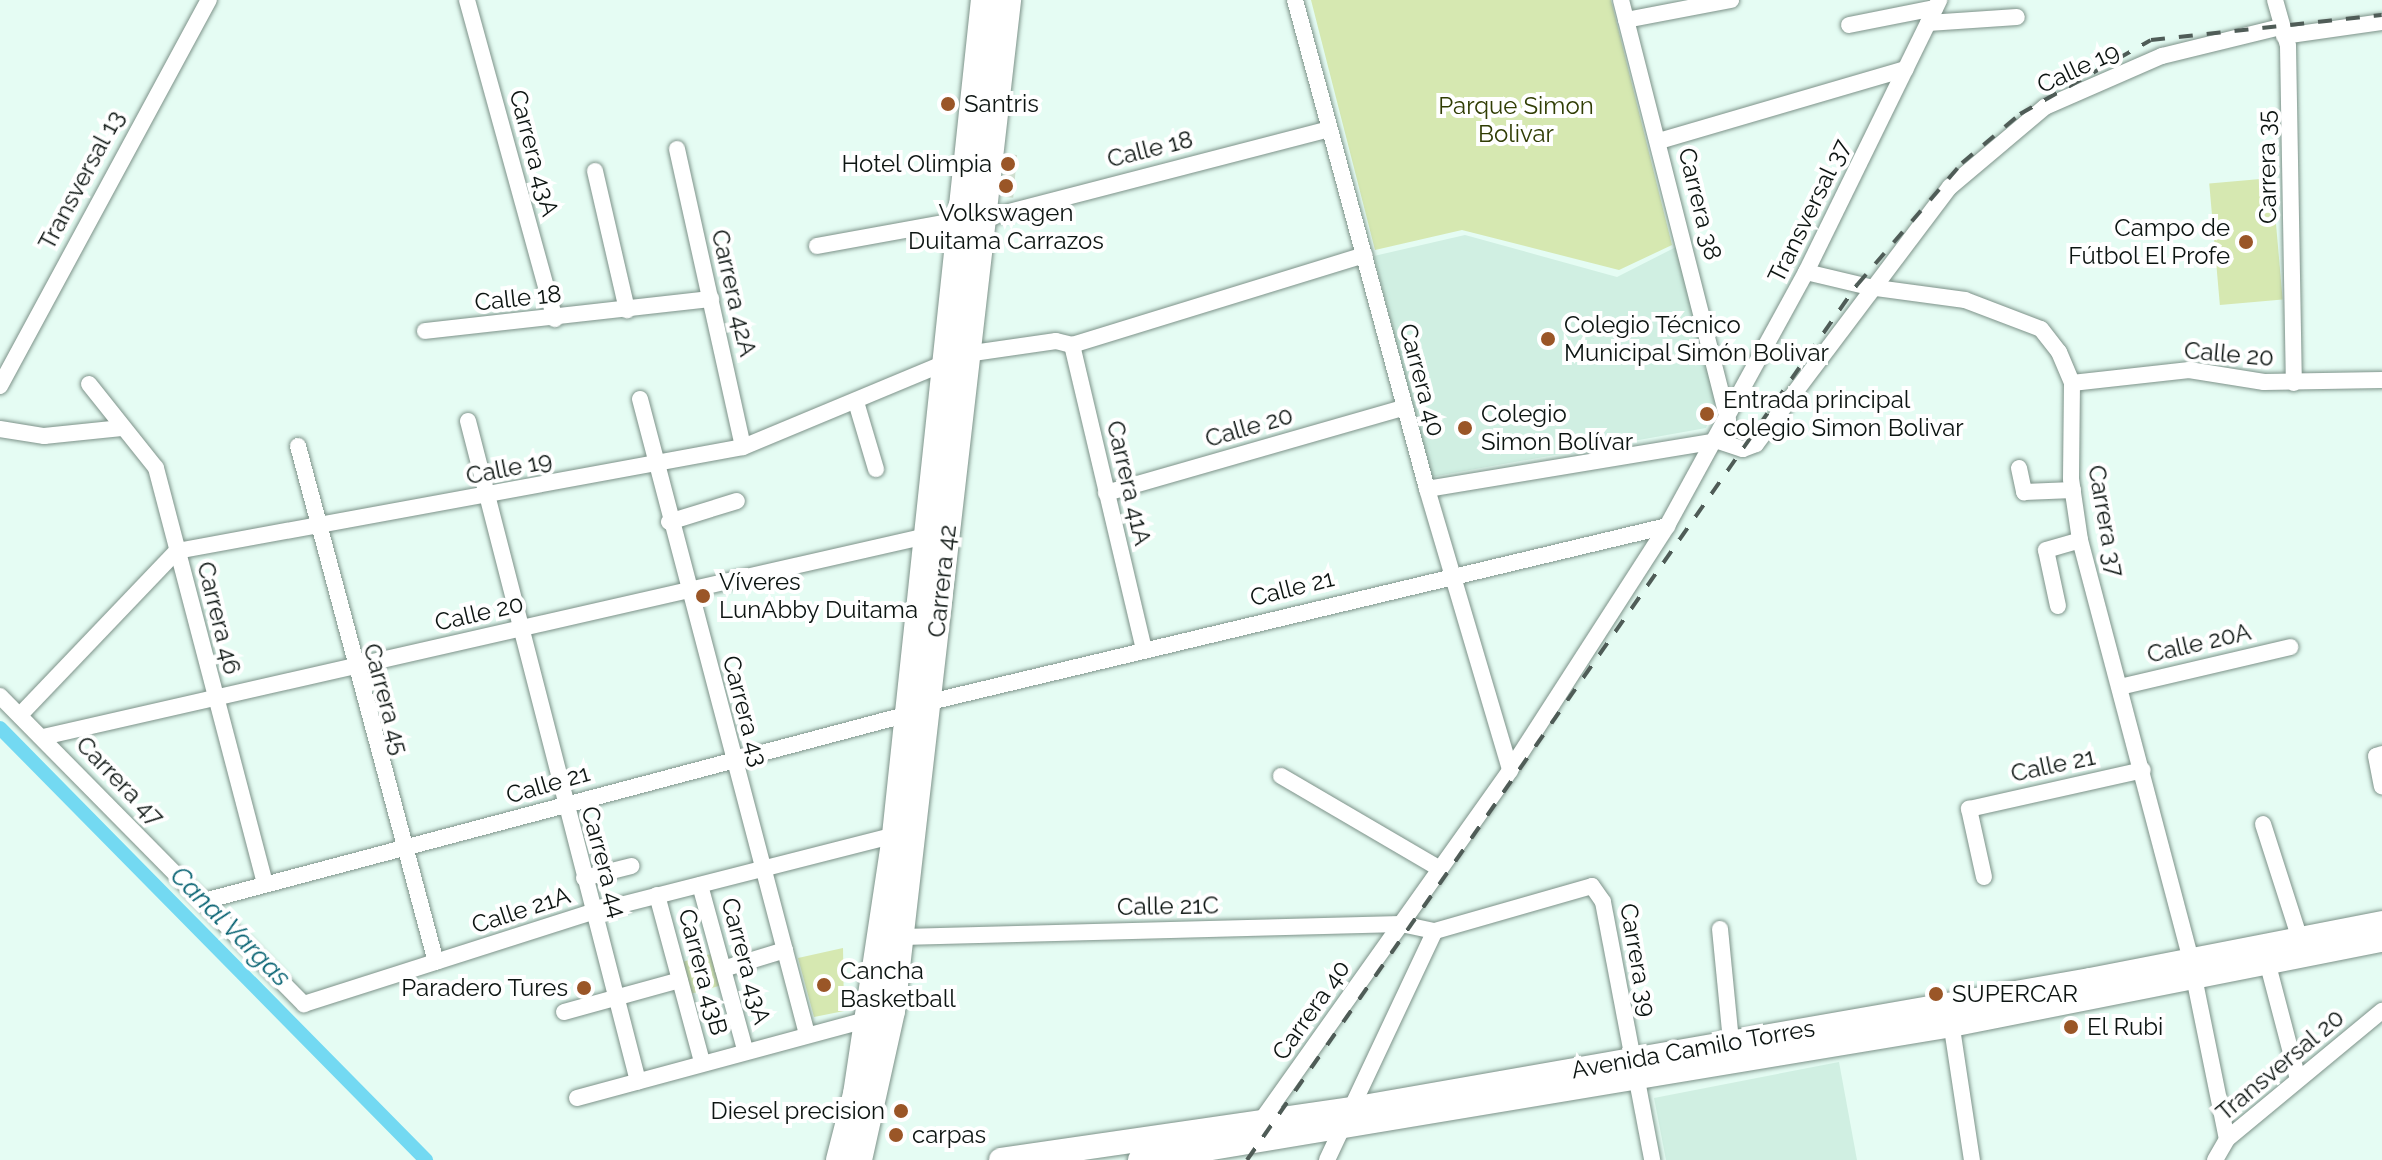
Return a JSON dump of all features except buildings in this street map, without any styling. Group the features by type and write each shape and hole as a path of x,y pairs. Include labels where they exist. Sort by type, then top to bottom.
{"highway":[{"name":"Carrera 42","path":"971,220 984,0"},
{"name":"Carrera 42","path":"859,1160 882,1068 902,937 930,702 955,360 971,220 1008,0"},
{"name":"Carrera 42","path":"839,1160 869,1019 895,835 905,715 926,536 955,360"}],"main road":[{"name":"Avenida Camilo Torres","path":"2193,971 2300,939 2382,923"},
{"name":"Avenida Camilo Torres","path":"1140,1160 1347,1118 2193,971 2268,965 2382,940"},
{"name":"Avenida Camilo Torres","path":"1634,1069 1731,1042 1950,1015"},
{"name":"Avenida Camilo Torres","path":"1001,1160 1223,1145 1261,1121 1347,1118"}],"street":[{"name":"Transversal 13","path":"0,386 209,0"},
{"name":"Carrera 43A","path":"467,0 555,319"},
{"name":"Carrera 40","path":"1295,0 1427,489 1510,770"},
{"name":"Carrera 38","path":"1621,0 1728,421"},
{"path":"1626,20 1731,0"},
{"name":"Carrera 35","path":"2275,0 2282,32 2294,383"},
{"path":"1849,25 1934,10 2017,17"},
{"name":"Transversal 37","path":"1718,441 1806,272 1934,10"},
{"name":"Calle 19","path":"1869,287 1950,187 2045,107 2162,56 2282,32 2382,22"},
{"path":"1659,141 1906,69"},
{"name":"Calle 18","path":"817,246 971,220 1329,129"},
{"name":"Carrera 42A","path":"677,149 743,447"},
{"path":"595,171 627,310"},
{"name":"Calle 19","path":"177,551 743,447 955,360 1064,343 1364,255"},
{"name":"Carrera 37","path":"1806,272 1869,287 1965,300 2041,329 2072,383 2073,490 2080,540 2143,770 2193,971 2227,1139"},
{"path":"1427,489 1718,441 1743,449 1756,444 1869,287"},
{"name":"Calle 18","path":"425,331 555,319 711,299"},
{"name":"Carrera 41A","path":"1064,343 1106,493 1144,649"},
{"name":"Calle 20","path":"2072,383 2189,370 2294,383 2382,380"},
{"name":"Carrera 46","path":"89,384 156,468 265,883"},
{"name":"Carrera 43","path":"640,399 654,465 807,1034"},
{"path":"856,402 876,469"},
{"name":"Calle 20","path":"1106,493 1405,407"},
{"name":"Carrera 44","path":"468,421 484,497 638,1081"},
{"path":"0,429 44,436 122,428"},
{"name":"Carrera 40","path":"1261,1121 1510,770 1718,441"},
{"name":"Carrera 45","path":"298,446 353,667 436,962"},
{"path":"2019,468 2024,492 2073,490"},
{"path":"669,522 737,501"},
{"name":"Calle 21","path":"930,702 1452,573 1667,526"},
{"name":"Calle 20","path":"43,737 926,536"},
{"path":"2058,606 2047,547 2080,540"},
{"path":"21,714 177,551"},
{"name":"Calle 20A","path":"2120,687 2290,647"},
{"name":"Carrera 47","path":"0,696 304,1004"},
{"name":"Calle 21","path":"204,901 402,850 733,758 905,715"},
{"path":"2382,754 2376,756 2382,786"},
{"name":"Calle 21","path":"1984,877 1968,815 1973,807 2143,770"},
{"path":"1281,776 1440,869"},
{"path":"2263,824 2300,939"},
{"name":"Calle 21A","path":"304,1004 593,912 895,835"},
{"path":"584,878 631,866"},
{"name":"Carrera 43A","path":"700,885 745,1050"},
{"name":"Carrera 39","path":"1435,931 1574,889 1592,886 1600,892 1652,1160"},
{"name":"Carrera 43B","path":"657,895 702,1062"},
{"name":"Calle 21C","path":"902,937 1401,924 1435,931"},
{"path":"1720,929 1731,1042"},
{"path":"1327,1160 1435,931"},
{"path":"723,969 785,950"},
{"path":"2268,965 2298,1079"},
{"path":"564,1012 680,980"},
{"name":"Transversal 20","path":"2215,1160 2227,1139 2382,1011"},
{"path":"1950,1015 1972,1160"},
{"path":"577,1098 745,1050 869,1019"}],"shaded area":[{"name":"Colegio Técnico Municipal Simón Bolivar","path":"1465,235 1617,277 1678,246 1716,401 1706,428 1431,477 1374,256"},
{"path":"1839,1062 1857,1160 1666,1160 1654,1098"}],"green space":[{"name":"Parque Simon Bolivar","path":"1311,0 1611,0 1672,245 1619,270 1462,230 1375,250"},
{"name":"Campo de Fútbol El Profe","path":"2272,178 2283,300 2220,305 2209,183"},
{"name":"Cancha Basketball","path":"843,948 844,1011 814,1017 798,958"},
{"path":"714,953 723,985 690,994 681,962"}],"waterway":[{"name":"Canal Vargas","path":"0,728 426,1160"}],"railway":[{"path":"1247,1160 1857,285 1962,163 2020,114 2151,40 2382,15"}],"place":[{"name":"Santris","path":"948,104"},
{"name":"Hotel Olimpia","path":"1008,164"},
{"name":"Volkswagen Duitama Carrazos","path":"1006,186"},
{"name":"Campo de Fútbol El Profe","path":"2246,242"},
{"name":"Colegio Técnico Municipal Simón Bolivar","path":"1548,339"},
{"name":"Entrada principal colegio Simon Bolivar","path":"1707,414"},
{"name":"Colegio Simon Bolívar","path":"1465,428"},
{"name":"Víveres LunAbby Duitama","path":"703,596"},
{"name":"Cancha Basketball","path":"824,985"},
{"name":"Paradero Tures","path":"584,988"},
{"name":"SUPERCAR","path":"1936,994"},
{"name":"El Rubi","path":"2071,1027"},
{"name":"Diesel precision","path":"901,1111"},
{"name":"carpas","path":"896,1135"}]}
